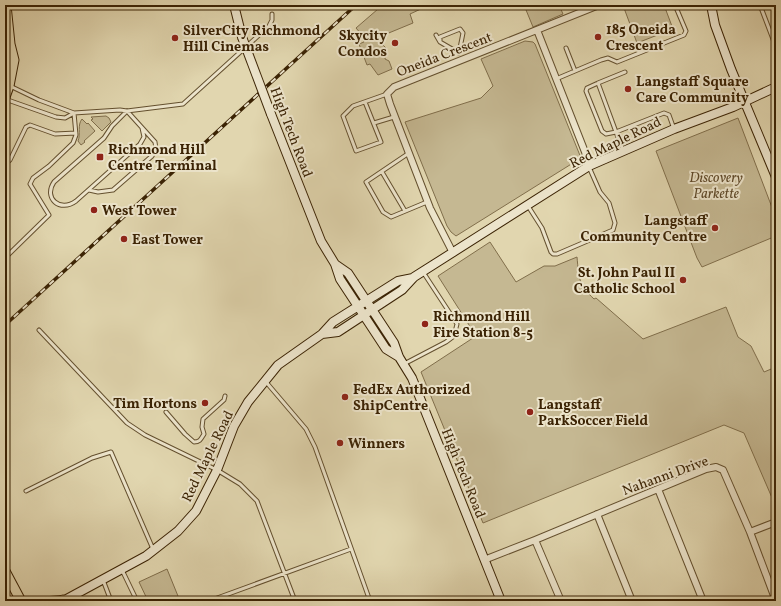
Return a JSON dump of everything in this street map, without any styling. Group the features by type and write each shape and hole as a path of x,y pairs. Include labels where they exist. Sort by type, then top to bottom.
{"main road":[{"path":"5,98 14,60 8,48 6,5"},
{"path":"5,571 21,601"}],"street":[{"name":"High Tech Road","path":"234,5 242,37 321,241 335,264 340,279 363,315 386,349 402,361"},
{"name":"Oneida Crescent","path":"453,253 428,202 394,117 387,94 394,87 599,5"},
{"path":"712,5 715,25 731,69 746,101 776,177"},
{"path":"537,30 585,152 589,166"},
{"name":"Red Maple Road","path":"50,601 63,601 122,570 146,556 178,531 196,511 217,470 234,426 248,402 278,366 322,334 333,322 398,281 414,277 423,272 589,166 674,129 746,101 776,87"},
{"name":"High Tech Road","path":"335,264 348,273 394,343 412,378 501,601"},
{"name":"Red Maple Road","path":"322,334 338,332 402,290 414,277"},
{"name":"Nahanni Drive","path":"484,560 706,469 716,467 723,470 750,532 776,601"},
{"path":"658,489 703,601"},
{"path":"596,514 632,601"},
{"path":"750,532 776,522"},
{"path":"535,540 561,601"}],"lane":[{"path":"556,79 608,58 617,62 684,35 686,31 675,5"},
{"path":"760,5 776,47"},
{"path":"7,85 39,100 74,113 120,110 127,111 183,104 269,26 272,20 272,14"},
{"path":"440,42 440,37 460,29 463,33 459,53 461,60"},
{"path":"436,35 440,42 459,53"},
{"path":"566,48 575,71"},
{"path":"625,72 586,89 602,131 606,134 616,132 664,113 669,115 674,129"},
{"path":"598,83 624,150"},
{"path":"365,102 381,142 356,150 343,116 353,106 387,94"},
{"path":"5,98 56,117 65,118 74,113"},
{"path":"89,190 98,192 113,190 152,156 156,150 156,145 127,111"},
{"path":"127,111 112,126 104,138 54,182 50,190 54,202 58,205 66,207 73,204 140,144 144,137 142,128"},
{"path":"5,258 49,214 30,184 32,178 49,166 73,143 76,133 74,113"},
{"path":"374,123 394,117"},
{"path":"5,164 10,160 26,127 30,125 55,134 76,133"},
{"path":"409,153 366,182 383,212 391,217 428,202"},
{"path":"528,206 542,228 553,254 557,254 613,230 616,223 609,203 600,192 589,166"},
{"path":"382,172 405,211"},
{"path":"402,361 446,342 454,336 457,324 423,272"},
{"path":"40,330 127,423 145,435 217,470 240,484 257,501 295,601"},
{"path":"265,380 306,429 315,447 370,601"},
{"path":"166,412 185,434 194,442 197,442 200,441 204,434 202,427 203,419 224,400 225,396"},
{"path":"26,491 92,458 111,452 154,550"},
{"path":"209,601 351,549"},
{"path":"122,570 137,601"},
{"path":"103,579 111,601"}],"green space":[{"path":"387,5 422,5 423,8 410,14 413,23 379,37 378,40 386,48 385,59 389,61 392,69 378,75 370,64 367,65 359,44 364,42 362,35 356,28 378,9"},
{"path":"524,5 559,5 563,14 533,27"},
{"path":"632,5 664,5 673,29 637,43 624,8"},
{"path":"525,41 533,42 535,44 581,158 456,236 447,226 405,122 481,98 493,86 481,59"},
{"path":"106,116 111,122 102,131 91,120 93,119 91,117"},
{"name":"Discovery Parkette","path":"738,118 776,218 776,236 702,267 697,258 656,151"},
{"path":"82,119 95,131 81,145 78,141"},
{"path":"490,242 516,282 544,266 555,266 577,257 580,280 589,294 594,299 596,298 643,339 726,307 738,337 751,346 764,372 776,367 776,507 744,433 724,425 483,523 421,372 476,336 438,276"},
{"path":"167,569 180,601 148,601 139,582"}],"railway":[{"path":"5,325 356,5"}],"place":[{"name":"185 Oneida Crescent","path":"598,37"},
{"name":"SilverCity Richmond Hill Cinemas","path":"175,38"},
{"name":"Skycity Condos","path":"395,43"},
{"name":"Langstaff Square Care Community","path":"628,89"},
{"name":"Richmond Hill Centre Terminal","path":"100,157"},
{"name":"West Tower","path":"94,210"},
{"name":"Langstaff Community Centre","path":"715,228"},
{"name":"East Tower","path":"124,239"},
{"name":"St. John Paul II Catholic School","path":"683,280"},
{"name":"Richmond Hill Fire Station 8-5","path":"425,324"},
{"name":"FedEx Authorized ShipCentre","path":"345,397"},
{"name":"Tim Hortons","path":"205,403"},
{"name":"Langstaff ParkSoccer Field","path":"530,412"},
{"name":"Winners","path":"340,443"}]}
